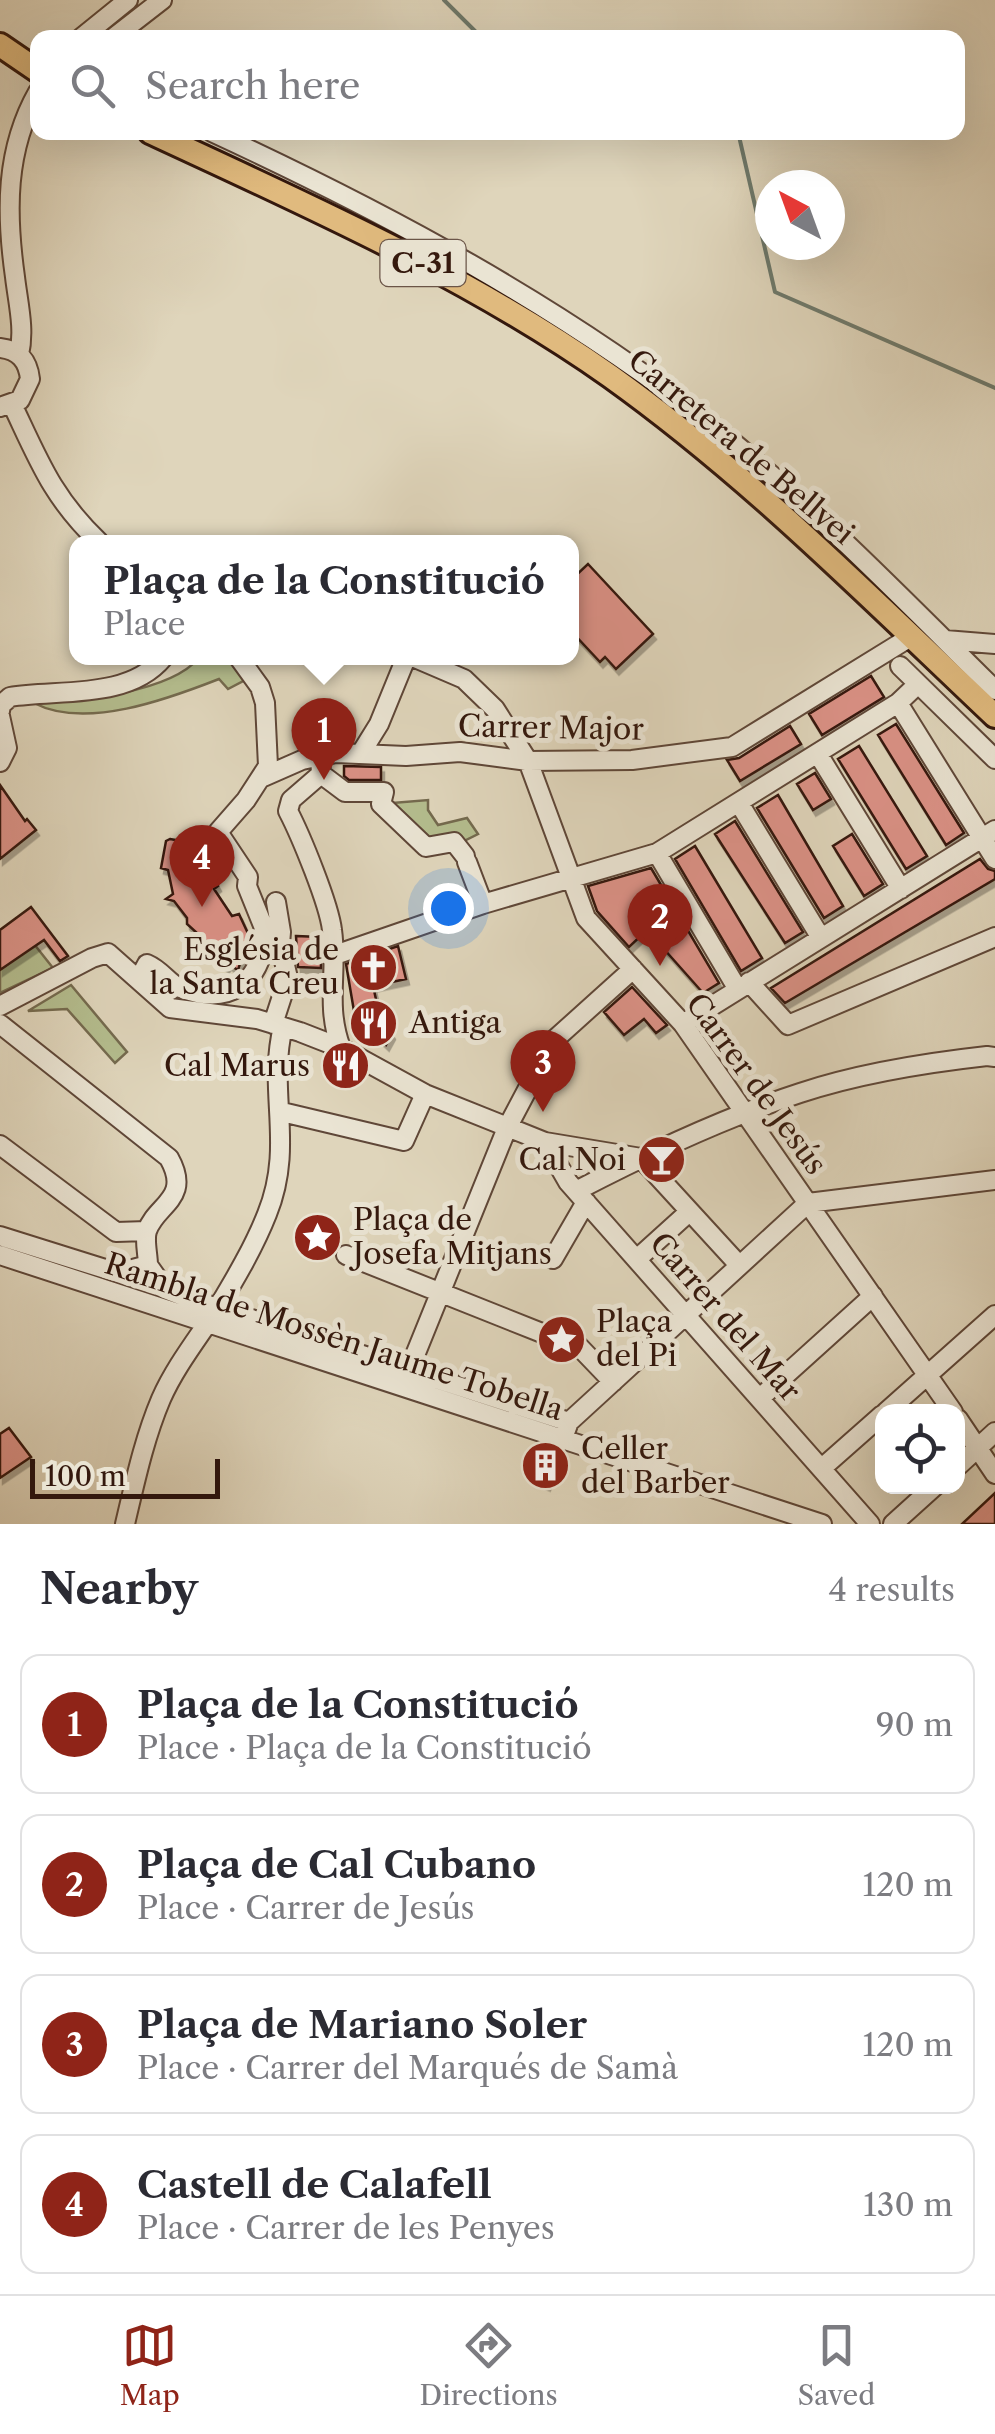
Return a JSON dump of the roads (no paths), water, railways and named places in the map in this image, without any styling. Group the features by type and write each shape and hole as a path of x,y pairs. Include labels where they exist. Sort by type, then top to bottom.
{"main road":[{"path":"0,45 30,67"},
{"name":"Carretera de Bellvei","path":"167,140 383,243 557,340 678,426 752,488 995,716"}],"street":[{"path":"91,30 128,0"},
{"path":"123,30 162,0"},
{"path":"19,355 23,337 10,245 8,196 19,134 30,110"},
{"path":"228,140 492,276 588,335 715,428 808,506 995,690"},
{"path":"0,348 19,355 30,379 26,392 6,405 51,488 92,535"},
{"name":"Carrer Major","path":"274,932 247,886 248,877 218,829 246,800 260,778 319,756 361,753 406,756 460,752 528,761 632,760 732,747 912,636"},
{"path":"945,640 995,644"},
{"path":"0,762 7,748 1,704 10,697 96,690 156,665"},
{"path":"244,665 260,687 265,703 268,766 260,778"},
{"path":"361,753 379,724 403,665"},
{"name":"Carrer de Jesús","path":"431,665 464,679 495,709 528,761 586,918 683,1024 947,1404"},
{"path":"900,666 995,759"},
{"path":"332,956 482,904 657,853 898,703 918,684"},
{"path":"898,703 988,834 995,859"},
{"path":"818,754 901,889"},
{"path":"319,756 328,779 345,792 384,792 381,804 426,848 454,842 466,859 482,904"},
{"path":"328,779 291,800 288,811 332,925 333,1026 348,1053"},
{"path":"739,803 821,938"},
{"path":"683,1024 988,834"},
{"path":"657,853 743,985 788,1025 995,937"},
{"path":"139,978 147,964 161,970 174,986 227,994 251,980 274,932 276,902"},
{"path":"125,1524 139,1464 162,1396 218,1308 267,1214 279,1177 282,1112 276,1064 278,1026 288,978 274,932"},
{"path":"0,1006 108,953 170,1008 278,1026 348,1053 425,1094 506,1128 546,1142 641,1158 739,1264"},
{"path":"409,1370 506,1128 552,1041 633,969"},
{"path":"0,1024 169,1158 174,1168 176,1186 170,1201 147,1231 137,1268 121,1295"},
{"path":"553,1258 581,1196 641,1158 800,1093 948,1060 995,1058"},
{"path":"282,1112 404,1140 425,1094"},
{"name":"Carrer del Mar","path":"546,1142 581,1196 870,1524"},
{"path":"0,1145 116,1232 130,1248 137,1268"},
{"path":"562,1441 569,1422 808,1203 995,1180"},
{"path":"638,1258 689,1212"},
{"path":"116,1232 147,1231"},
{"name":"Rambla de Mossèn Jaume Tobella","path":"0,1236 118,1273 137,1268 165,1289 218,1308 569,1422"},
{"name":"Rambla de Mossèn Jaume Tobella","path":"0,1254 822,1524"},
{"path":"346,1255 542,1332 566,1333 613,1382"},
{"path":"760,1398 873,1296"},
{"path":"894,1404 995,1315"},
{"path":"824,1471 875,1422"},
{"path":"965,1429 995,1474"},
{"path":"965,1460 995,1432"},
{"path":"893,1524 926,1494"}],"waterway":[{"path":"444,0 474,30"},
{"path":"740,140 775,292 995,388"}],"place":[{"name":"Plaça de la Constitució","path":"324,780"},
{"name":"Castell de Calafell","path":"202,907"},
{"name":"Plaça de Cal Cubano","path":"660,966"},
{"name":"Església de la Santa Creu","path":"374,967"},
{"name":"Antiga","path":"374,1023"},
{"name":"Cal Marus","path":"345,1066"},
{"name":"Plaça de Mariano Soler","path":"543,1112"},
{"name":"Cal Noi","path":"661,1160"},
{"name":"Plaça de Josefa Mitjans","path":"318,1237"},
{"name":"Plaça del Pi","path":"561,1339"},
{"name":"Celler del Barber","path":"546,1466"}]}
